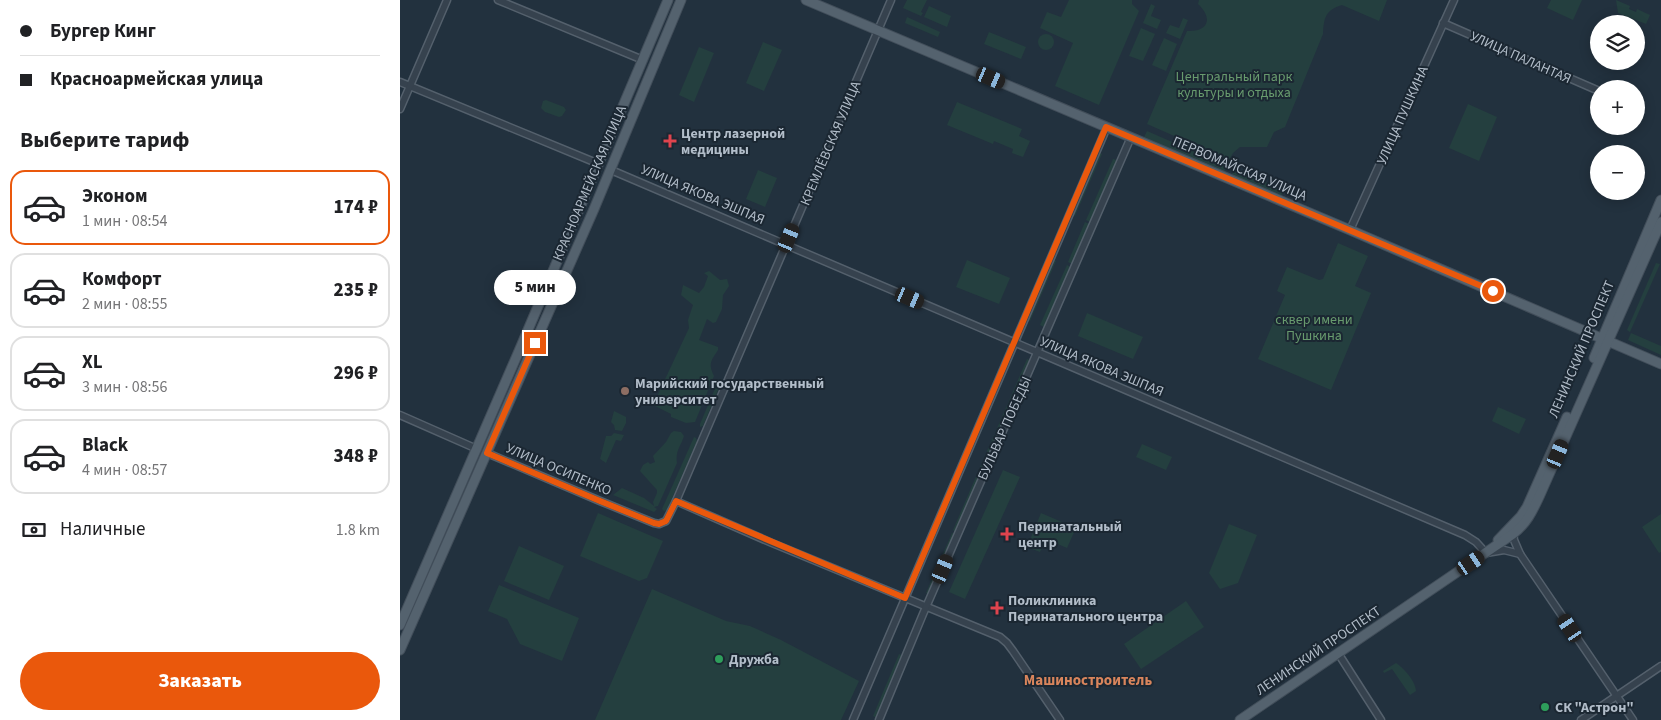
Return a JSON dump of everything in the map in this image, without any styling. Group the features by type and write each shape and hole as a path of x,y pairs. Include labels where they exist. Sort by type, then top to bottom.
{"main road":[{"name":"КРАСНОАРМЕЙСКАЯ УЛИЦА","path":"400,625 668,0"},
{"name":"КРАСНОАРМЕЙСКАЯ УЛИЦА","path":"400,650 610,170 681,0"},
{"name":"ПЕРВОМАЙСКАЯ УЛИЦА","path":"806,0 1661,364"},
{"name":"УЛИЦА ЯКОВА ЭШПАЯ","path":"599,164 610,170"},
{"name":"ЛЕНИНСКИЙ ПРОСПЕКТ","path":"1240,720 1522,527 1529,518 1605,340 1661,200"},
{"name":"ЛЕНИНСКИЙ ПРОСПЕКТ","path":"1486,553 1521,516 1527,507 1661,222"},
{"name":"УЛИЦА ОСИПЕНКО","path":"477,449 487,453"}],"street":[{"path":"400,109 447,0"},
{"path":"498,0 643,60"},
{"name":"КРЕМЛЁВСКАЯ УЛИЦА","path":"654,523 659,524 666,521 676,501 891,0"},
{"name":"УЛИЦА ПУШКИНА","path":"1350,230 1454,0"},
{"name":"УЛИЦА ПАЛАНТАЯ","path":"1443,23 1590,87"},
{"name":"УЛИЦА ЯКОВА ЭШПАЯ","path":"400,82 599,164"},
{"name":"БУЛЬВАР ПОБЕДЫ","path":"853,720 1106,127"},
{"name":"БУЛЬВАР ПОБЕДЫ","path":"879,720 926,606 1131,137"},
{"name":"УЛИЦА ЯКОВА ЭШПАЯ","path":"610,170 1465,535 1476,542 1486,553"},
{"name":"УЛИЦА ОСИПЕНКО","path":"400,415 477,449"},
{"name":"УЛИЦА ОСИПЕНКО","path":"487,453 654,523"},
{"path":"676,501 1000,637 1007,643 1060,720"},
{"path":"1527,507 1523,518 1514,529 1513,534 1516,546 1633,720"},
{"path":"1486,553 1504,550 1520,554"},
{"path":"1338,653 1381,720"},
{"path":"1581,720 1661,666"}],"green space":[{"path":"907,0 927,0 921,16 903,8"},
{"path":"1069,0 1132,0 1132,4 1139,11 1099,105 1055,86 1073,43 1040,28 1047,12 1061,17"},
{"name":"Центральный парк культуры и отдыха","path":"1199,0 1387,0 1379,21 1342,5 1332,9 1326,15 1323,34 1285,127 1274,132 1267,147 1240,147 1229,160 1147,124 1187,31 1200,29 1206,23 1206,14 1198,4"},
{"path":"1551,0 1582,0 1573,20 1547,8"},
{"path":"1616,0 1630,6 1629,9 1636,12 1637,9 1650,15 1646,24 1645,15 1623,15 1618,13"},
{"path":"1151,4 1155,6 1151,16 1161,20 1157,29 1143,23"},
{"path":"929,6 951,16 947,27 924,17"},
{"path":"907,17 940,32 938,37 905,23"},
{"path":"1183,18 1188,20 1180,39 1166,33 1170,25 1179,28"},
{"path":"1141,28 1155,34 1143,61 1129,56"},
{"path":"989,32 1026,47 1021,59 984,44"},
{"path":"1046,34 1052,36 1054,42 1052,48 1046,50 1040,48 1038,42 1040,36"},
{"path":"1164,38 1177,44 1166,71 1152,65"},
{"path":"763,42 782,50 764,91 746,83"},
{"path":"699,47 714,53 694,102 679,95"},
{"path":"546,100 564,107 566,110 562,116 559,117 545,112 541,108 543,101"},
{"path":"957,102 1022,129 1019,136 1030,141 1023,157 1012,153 1013,149 994,141 993,144 947,125"},
{"path":"1468,104 1497,117 1479,161 1449,148"},
{"path":"1147,131 1227,166 1224,172 1144,137"},
{"path":"1098,152 1102,154 1075,216 1071,214"},
{"path":"1113,159 1117,160 1090,222 1086,220"},
{"path":"1235,169 1284,190 1282,195 1271,193 1234,176 1232,174"},
{"path":"758,170 777,178 765,207 746,199"},
{"path":"1085,222 1089,224 1072,264 1068,262"},
{"name":"сквер имени Пушкина","path":"1338,243 1368,256 1355,286 1371,293 1331,390 1258,359 1285,295 1277,291 1287,267 1319,280 1323,279"},
{"path":"1052,259 1056,261 1030,321 1026,320"},
{"path":"967,260 1010,278 999,304 956,287"},
{"path":"1656,263 1660,264 1630,332 1627,330"},
{"path":"1067,265 1070,267 1044,327 1040,325"},
{"path":"709,271 720,280 727,279 729,286 723,295 722,309 716,322 713,323 707,319 699,340 718,347 711,362 714,376 695,422 686,423 671,417 671,414 653,405 689,328 688,320 693,305 681,295 683,285 699,293 704,287 708,276 704,273"},
{"path":"1087,313 1143,337 1133,359 1078,336"},
{"path":"1631,333 1661,346 1661,355 1628,340"},
{"path":"1012,351 1015,353 941,525 938,524"},
{"path":"1027,359 1030,360 998,434 995,433"},
{"path":"719,379 722,379 722,381 703,426 700,427 700,424"},
{"path":"1498,407 1526,419 1519,434 1492,421"},
{"path":"614,411 626,417 626,423 622,431 615,430 611,422"},
{"path":"674,431 681,432 684,436 678,452 677,463 658,506 654,507 657,509 654,512 613,495 622,488 644,498 654,506 653,502 657,490 640,471 643,465 648,462 650,464 655,462 653,456"},
{"path":"614,433 624,435 621,441 616,440 606,463 600,459 606,436 611,436"},
{"path":"994,435 997,437 956,532 953,530"},
{"path":"694,437 697,441 667,510 664,511 662,509"},
{"path":"1142,444 1172,457 1166,470 1136,457"},
{"path":"1003,470 1020,477 965,599 949,592"},
{"path":"598,513 663,541 647,578 639,581 580,556"},
{"path":"1041,513 1076,528 1067,548 1046,539 1040,552 1027,547"},
{"path":"1661,514 1661,552 1659,553 1642,527"},
{"path":"1229,524 1257,535 1238,583 1220,589 1209,573"},
{"path":"952,533 955,534 928,594 926,593"},
{"path":"519,546 564,566 549,600 504,581"},
{"path":"499,585 579,618 562,661 520,644 507,619 488,611"},
{"name":"Дружба","path":"652,589 726,621 750,626 859,681 841,720 595,720"},
{"path":"1186,601 1204,627 1141,669 1124,644"},
{"path":"899,654 903,656 877,718 873,716"},
{"path":"1396,663 1406,672 1414,684 1416,691 1410,695 1392,669 1384,673 1383,671"}],"place":[{"name":"Центр лазерной медицины","path":"670,141"},
{"name":"Марийский государственный университет","path":"625,391"},
{"name":"Перинатальный центр","path":"1007,534"},
{"name":"Поликлиника Перинатального центра","path":"997,608"},
{"name":"Дружба","path":"719,659"},
{"name":"СК \"Астрон\"","path":"1545,707"}],"district":[{"name":"Машиностроитель","path":"1088,680"}],"route":[{"path":"535,343 487,453 654,523 659,524 666,521 676,501 905,598 1106,127 1493,291"}]}
